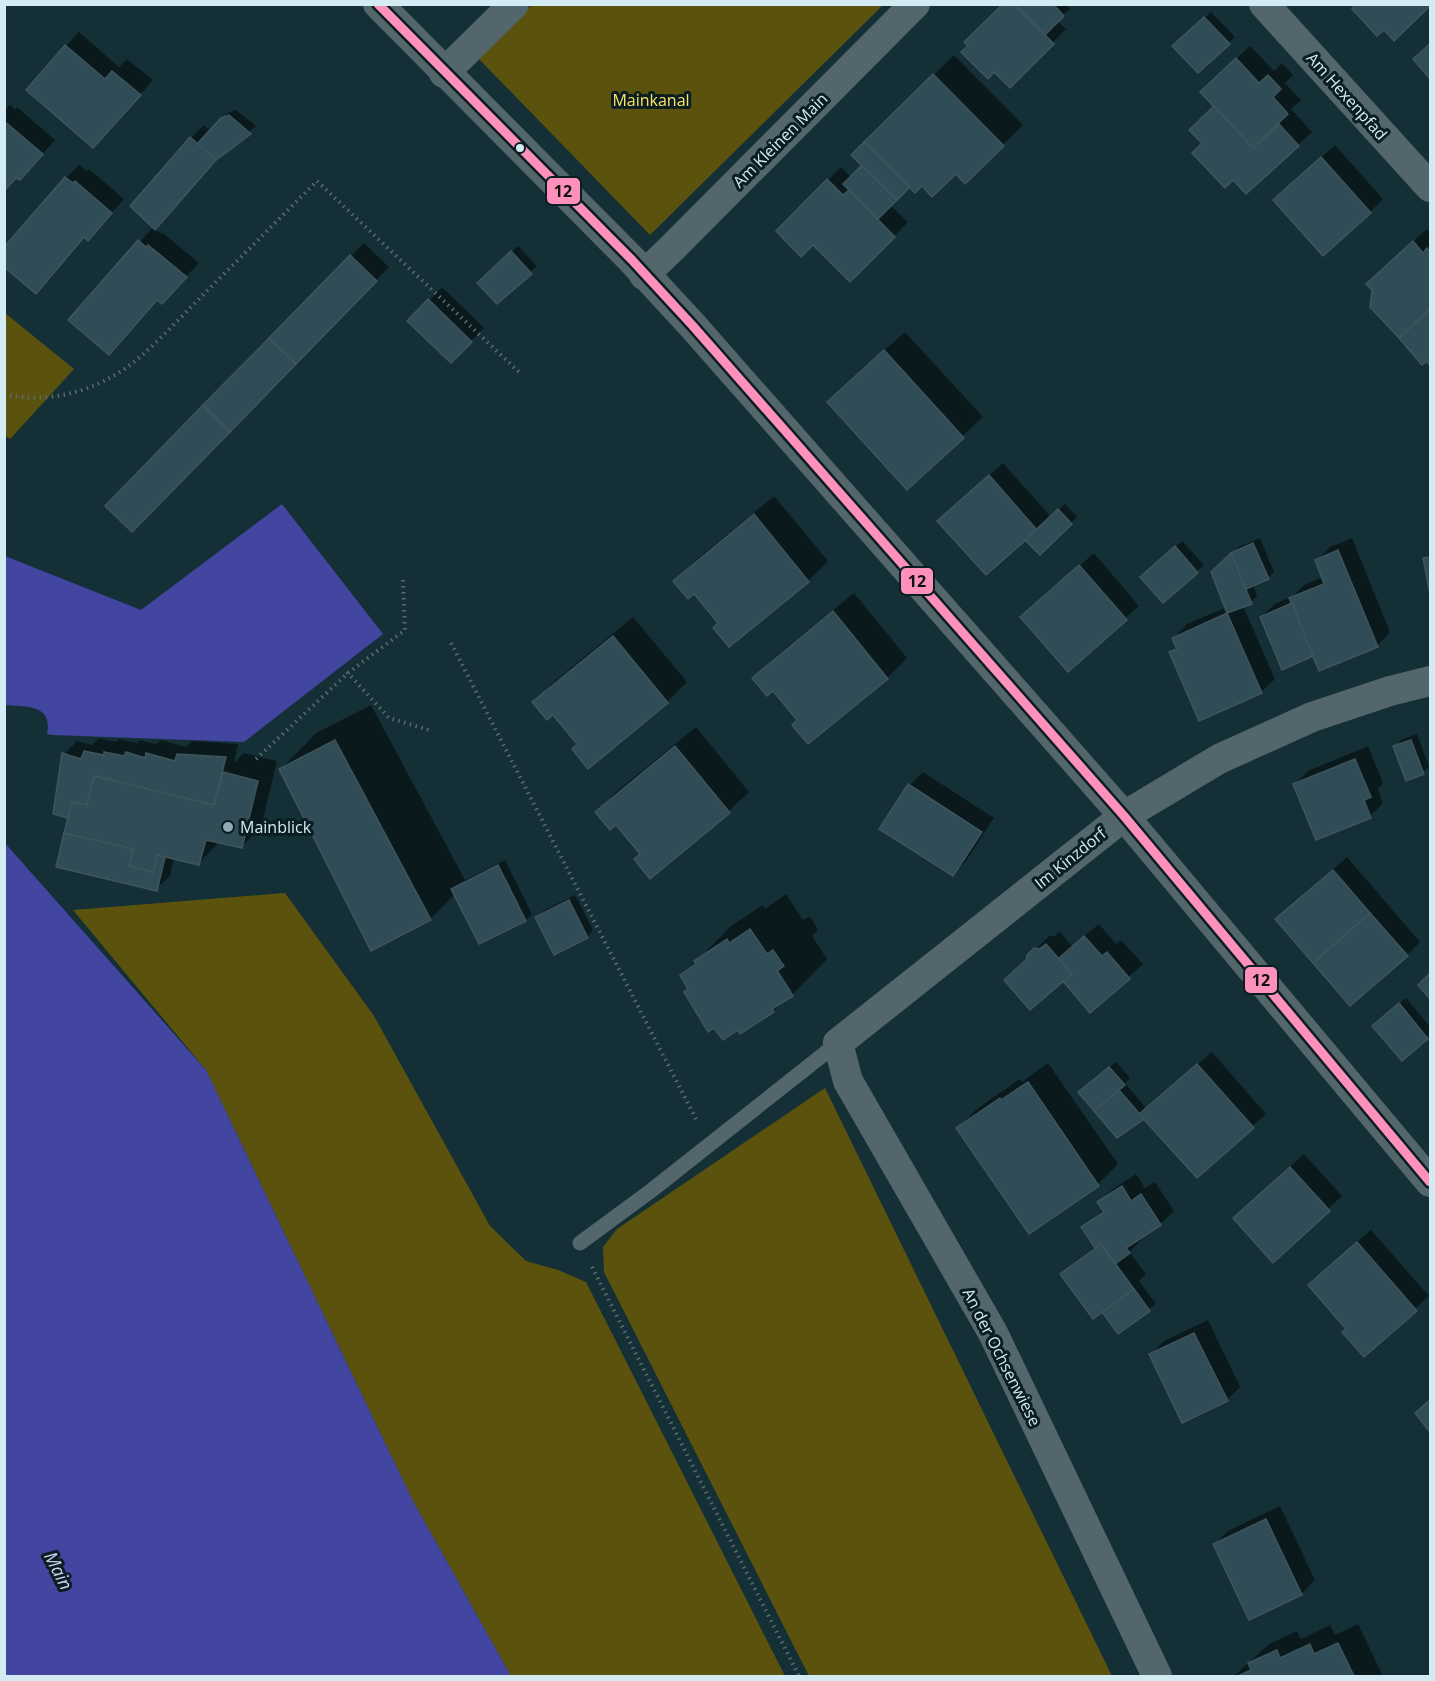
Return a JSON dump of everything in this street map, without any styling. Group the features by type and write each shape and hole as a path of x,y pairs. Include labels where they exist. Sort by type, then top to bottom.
{"street":[{"path":"378,4 632,260 692,325 1124,816 1431,1182"},
{"path":"444,73 514,4"},
{"name":"Am Kleinen Main","path":"644,274 686,235 915,4"},
{"name":"Am Hexenpfad","path":"1264,4 1431,187"},
{"name":"Im Kinzdorf","path":"838,1043 1124,816 1219,759 1312,717 1390,691 1431,681"},
{"name":"An der Ochsenwiese","path":"838,1043 848,1082 993,1333 1156,1677"}],"lane":[{"path":"580,1243 710,1146 838,1043"}],"path":[{"path":"4,394 19,397 58,397 90,386 122,370 165,333 317,181 521,374"},
{"path":"256,759 348,674 405,630 403,580"},
{"path":"451,643 710,1146"},
{"path":"348,674 389,718 429,730"},
{"path":"580,1243 799,1677"}],"green space":[{"name":"Mainkanal","path":"532,5 883,5 650,235 478,58"},
{"path":"5,313 74,369 10,439 4,435"},
{"path":"285,893 374,1016 490,1226 526,1261 558,1270 586,1282 785,1676 511,1676 413,1501 206,1070 73,910"},
{"path":"825,1088 1112,1676 809,1676 604,1272 603,1247 617,1229"}],"water":[{"path":"282,504 383,634 244,742 53,735 47,734 48,724 42,712 30,707 5,705 5,556 141,610"},
{"name":"Main","path":"4,842 206,1070 413,1501 511,1676 5,1676"}],"building":[{"path":"1003,4 1014,4 1054,44 1010,88 994,72 988,79 961,52 968,46 964,42"},
{"path":"1014,4 1053,4 1064,16 1045,35"},
{"path":"1356,4 1430,4 1430,6 1394,41 1384,30 1377,36 1352,9"},
{"path":"1204,17 1230,44 1198,73 1172,46"},
{"path":"1430,44 1430,79 1413,59"},
{"path":"65,45 105,79 112,71 141,95 93,148 26,90"},
{"path":"1236,58 1259,83 1268,75 1281,89 1273,97 1288,114 1253,148 1200,92"},
{"path":"933,74 1004,146 965,184 956,174 932,197 922,186 915,193 864,142"},
{"path":"1214,106 1253,148 1279,124 1299,146 1246,194 1233,180 1225,188 1192,153 1202,143 1189,130"},
{"path":"229,115 251,134 216,160 197,144 221,118"},
{"path":"4,121 43,154 20,180 16,178 4,191"},
{"path":"190,137 216,160 155,230 130,206"},
{"path":"864,142 910,187 897,200 851,155"},
{"path":"1321,157 1371,213 1323,256 1273,200"},
{"path":"862,165 897,200 878,219 843,184"},
{"path":"65,177 73,183 75,181 112,213 88,241 84,237 36,294 4,267 4,247"},
{"path":"827,179 843,195 849,190 895,237 850,282 813,245 801,257 776,231"},
{"path":"138,240 146,247 148,245 187,277 162,304 157,300 109,355 68,320"},
{"path":"1413,241 1423,253 1427,248 1430,252 1430,309 1399,338 1370,307 1372,290 1366,284"},
{"path":"511,251 532,274 497,304 477,283"},
{"path":"350,255 377,281 296,364 269,338"},
{"path":"428,299 472,342 451,363 407,321"},
{"path":"1430,309 1430,366 1427,361 1422,365 1399,338"},
{"path":"269,338 296,364 230,432 203,405"},
{"path":"884,350 964,438 907,490 827,402"},
{"path":"203,405 230,432 132,532 105,506"},
{"path":"989,475 1037,530 986,575 937,521"},
{"path":"1058,509 1072,524 1040,555 1025,540"},
{"path":"754,514 809,582 729,647 713,628 718,623 694,594 688,599 673,581"},
{"path":"1253,543 1269,579 1246,589 1231,553"},
{"path":"1175,546 1198,573 1163,603 1140,577"},
{"path":"1338,550 1378,647 1319,671 1289,598 1324,584 1315,560"},
{"path":"1231,553 1252,604 1227,613 1211,572"},
{"path":"1430,557 1430,594 1423,558"},
{"path":"1079,565 1127,620 1068,672 1020,617"},
{"path":"1292,603 1313,656 1282,670 1260,617"},
{"path":"833,611 888,679 808,744 792,725 797,720 773,691 767,696 752,678"},
{"path":"1227,613 1262,693 1199,721 1169,652 1177,649 1172,638"},
{"path":"613,636 668,703 588,769 572,749 577,744 553,715 547,720 532,702"},
{"path":"335,740 431,920 371,951 279,769"},
{"path":"1411,740 1424,774 1406,781 1393,746"},
{"path":"675,746 730,813 650,879 634,859 640,854 616,825 610,830 595,812"},
{"path":"84,751 124,756 126,752 145,758 146,753 175,761 177,754 226,757 214,805 94,776 87,805 72,802 68,818 53,814 62,753 81,759"},
{"path":"1355,759 1371,797 1364,800 1371,818 1316,840 1293,784"},
{"path":"223,772 258,781 242,848 206,840 199,865 157,855 153,872 129,866 133,849 64,833 72,802 87,805 94,776 214,805"},
{"path":"908,784 982,832 953,876 879,829"},
{"path":"64,833 133,849 129,866 153,872 157,855 165,857 157,891 56,867"},
{"path":"498,865 526,921 479,944 451,889"},
{"path":"1333,870 1370,913 1313,963 1275,919"},
{"path":"569,900 588,938 554,955 535,917"},
{"path":"1370,913 1408,956 1350,1006 1313,963"},
{"path":"750,929 767,954 773,950 784,966 777,971 793,996 772,1009 774,1012 740,1034 738,1030 723,1040 714,1028 708,1032 684,992 688,989 680,975 696,964 694,961 727,939 729,943"},
{"path":"1084,936 1102,956 1107,952 1130,979 1090,1013 1063,981 1072,974 1058,959"},
{"path":"1046,944 1072,974 1030,1010 1004,980 1026,960 1027,955 1034,948 1039,949"},
{"path":"1430,973 1430,999 1418,985"},
{"path":"1399,1003 1428,1039 1402,1061 1372,1026"},
{"path":"1197,1064 1254,1128 1197,1178 1139,1114"},
{"path":"1109,1067 1125,1085 1094,1111 1078,1092"},
{"path":"1028,1082 1099,1186 1029,1234 956,1128"},
{"path":"1119,1090 1144,1119 1117,1138 1094,1111"},
{"path":"1290,1167 1330,1211 1273,1263 1233,1218"},
{"path":"1122,1186 1131,1201 1141,1194 1161,1225 1126,1248 1130,1253 1115,1264 1101,1244 1095,1248 1081,1227 1104,1212 1097,1202"},
{"path":"1357,1242 1417,1311 1364,1357 1342,1332 1346,1329 1308,1285"},
{"path":"1101,1244 1134,1289 1093,1319 1060,1274"},
{"path":"1134,1289 1150,1311 1118,1334 1102,1312"},
{"path":"1194,1333 1228,1401 1182,1423 1149,1354"},
{"path":"1430,1400 1430,1432 1415,1413"},
{"path":"1266,1519 1302,1595 1249,1620 1213,1544"},
{"path":"1338,1643 1354,1676 1238,1676 1251,1670 1248,1663 1277,1650 1280,1658 1310,1644 1314,1654"}],"transit line":[{"name":"12","path":"378,4 632,260 692,325 1124,816 1430,1182"}],"place":[{"name":"Mainblick","path":"228,827"}]}
